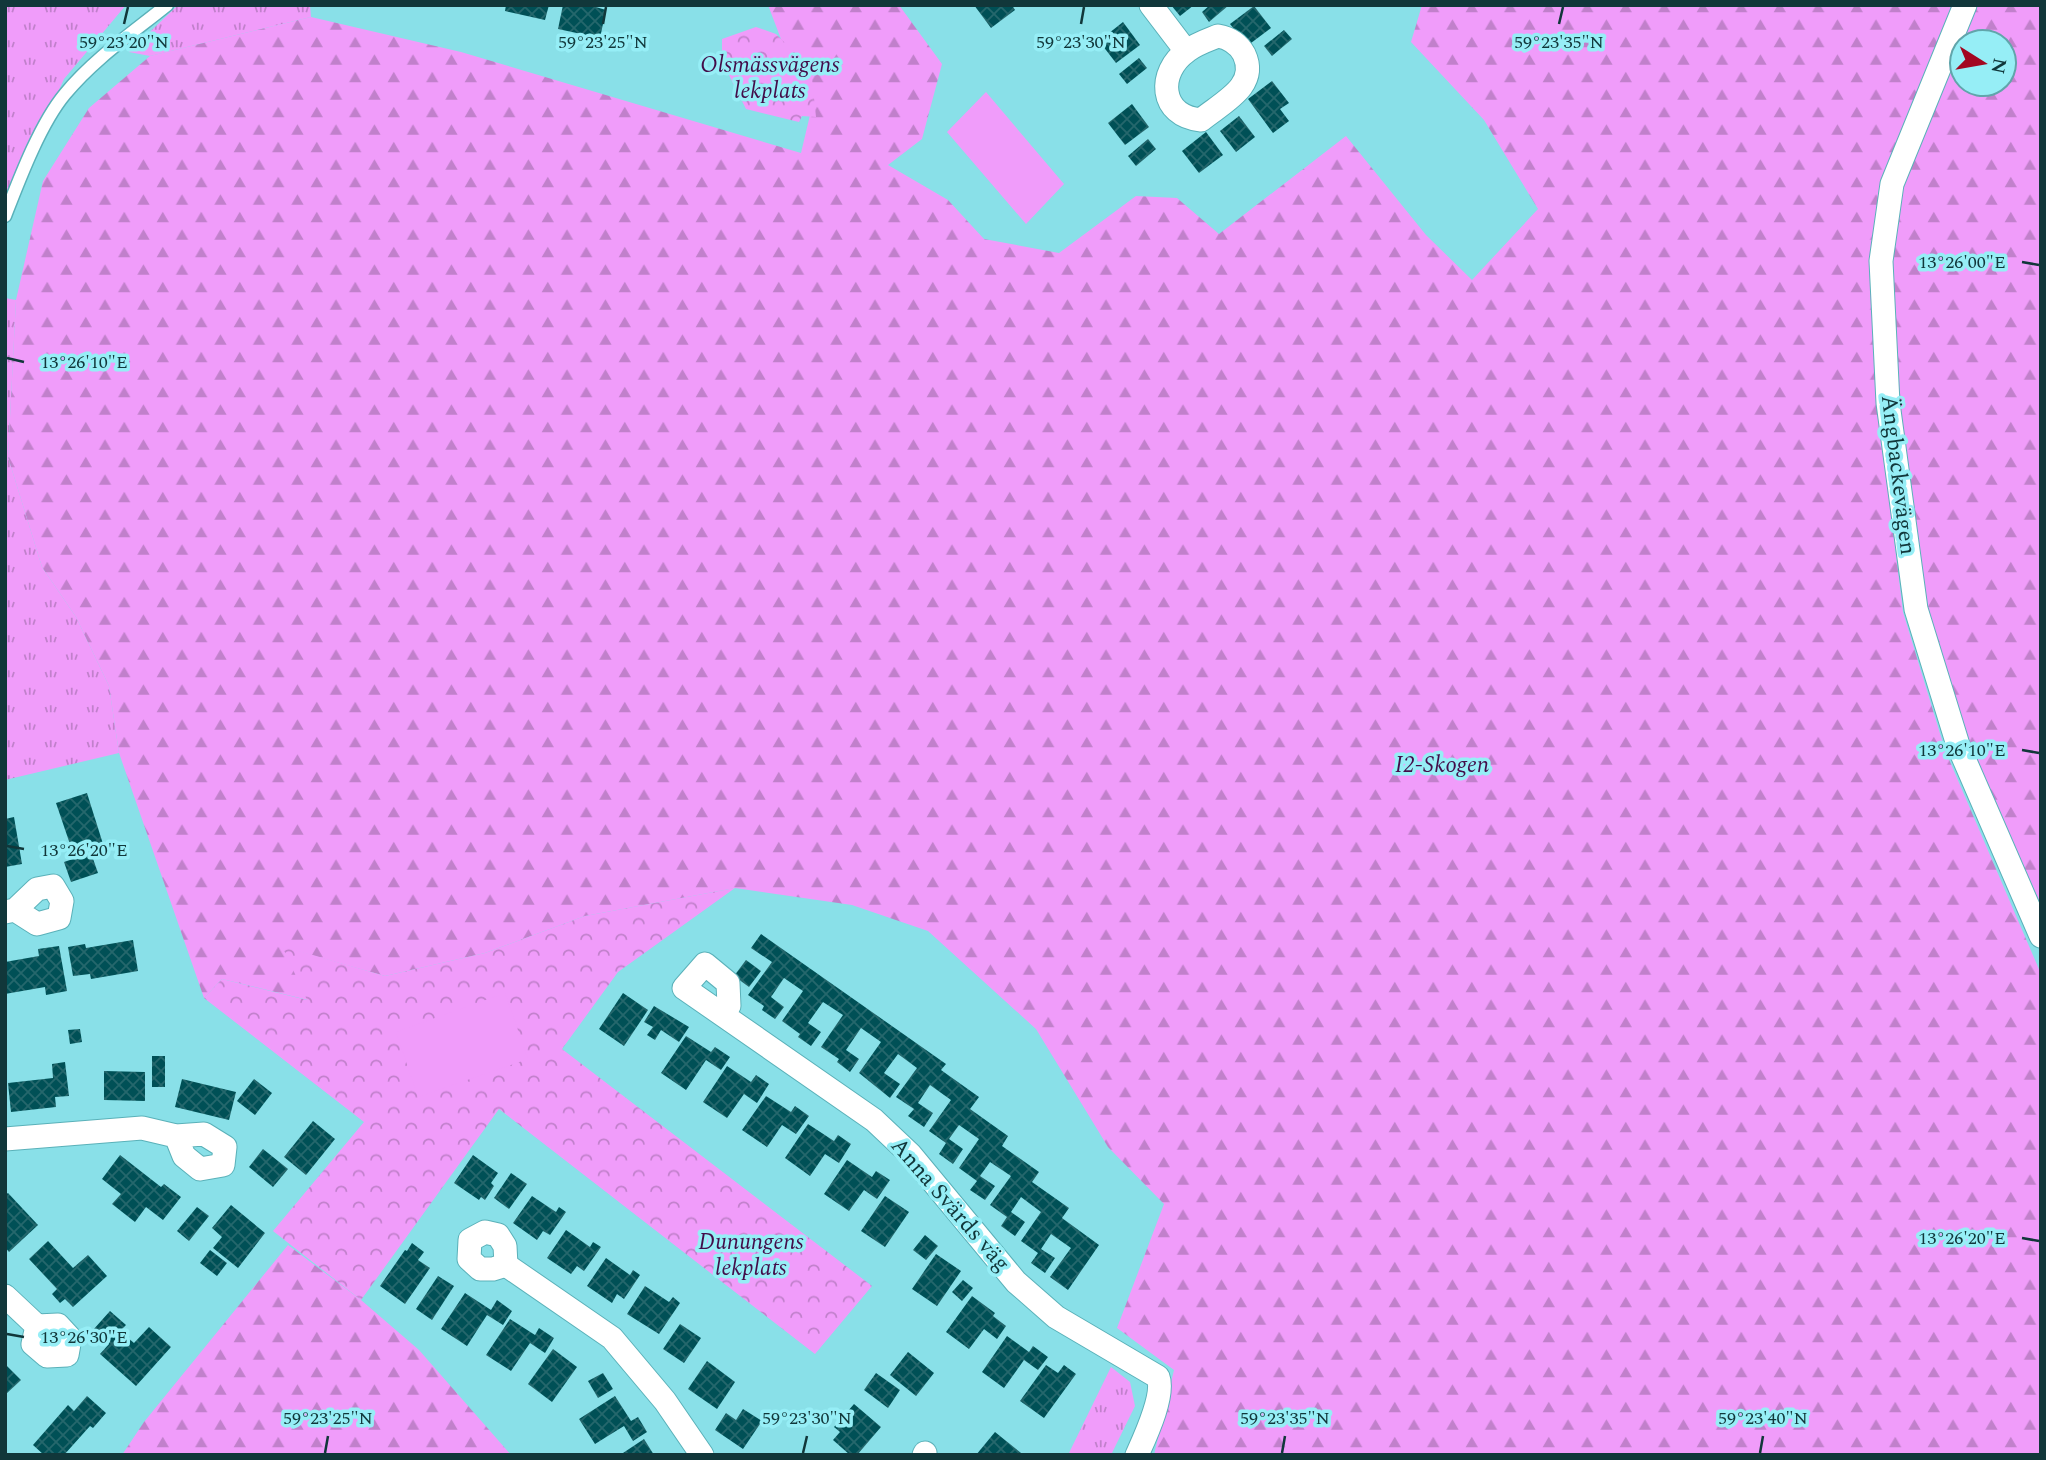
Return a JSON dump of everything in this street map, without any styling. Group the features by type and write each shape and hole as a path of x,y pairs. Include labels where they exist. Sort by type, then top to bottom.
{"street":[{"path":"1151,5 1186,51"},
{"name":"Ängbackevägen","path":"1965,5 1892,184 1881,261 1888,403 1916,609 1958,745 2041,936"},
{"name":"Anna Svärds väg","path":"724,1014 874,1121 910,1154 1016,1282 1056,1317 1158,1377 1160,1382 1156,1402 1137,1455"},
{"path":"5,1139 142,1128 176,1136"},
{"path":"506,1265 612,1338 665,1401 702,1455"},
{"path":"5,1296 37,1326"}],"lane":[{"path":"5,216 42,131 63,96 111,47 167,5"}],"green space":[{"path":"5,5 126,5 64,79 5,209"},
{"path":"178,5 310,5 311,17 150,56 129,52"},
{"name":"I2-Skogen","path":"768,5 899,5 942,64 922,139 888,165 948,200 984,239 1059,253 1136,196 1177,198 1219,234 1346,136 1426,235 1472,280 1538,209 1484,120 1411,42 1422,5 1955,5 1879,189 1869,263 1879,416 1903,612 1945,750 2041,974 2041,1455 1154,1455 1174,1370 1117,1328 1164,1204 1108,1147 1036,1029 928,931 852,905 735,888 585,916 485,953 385,976 283,947 308,1000 222,979 204,998 119,753 109,686 76,617 42,567 8,457 16,300 43,181 89,108 150,56 311,17 461,52 801,153 810,115"},
{"path":"1974,5 2041,5 2041,905 1973,751 1923,604 1896,421 1890,272 1903,184 1948,71 1948,98 2018,98 2018,28 1965,28"},
{"name":"Olsmässvägens lekplats","path":"756,27 776,34 811,69 816,117 802,116 799,122 746,109 722,61 722,39"},
{"path":"986,92 1064,184 1026,224 947,132"},
{"path":"5,298 16,300 8,457 42,567 76,617 109,686 119,753 5,780"},
{"name":"Dunungens lekplats","path":"735,888 618,972 562,1049 872,1286 815,1354 499,1109 361,1300 273,1231 364,1122 204,998 222,979 307,1000 282,946 385,976 485,953 585,916"},
{"path":"505,993 528,1059 418,1097 396,1032"},
{"path":"288,1245 361,1300 419,1350 511,1455 122,1455 144,1422"},
{"path":"1111,1367 1130,1382 1135,1406 1111,1455 1068,1455"}],"building":[{"path":"506,5 549,5 545,20 505,11"},
{"path":"563,5 589,5 606,10 600,38 558,29"},
{"path":"974,5 1012,5 1015,10 991,28"},
{"path":"1171,5 1194,5 1180,16"},
{"path":"1210,5 1229,5 1209,22 1202,12"},
{"path":"1254,6 1271,28 1247,46 1230,24"},
{"path":"1123,22 1140,45 1116,63 1099,41"},
{"path":"1284,30 1292,39 1272,56 1264,46"},
{"path":"1139,58 1147,68 1127,84 1119,74"},
{"path":"1272,81 1289,103 1280,109 1289,121 1273,133 1248,99"},
{"path":"1132,104 1149,127 1125,145 1108,123"},
{"path":"1239,116 1255,137 1236,152 1220,131"},
{"path":"1206,132 1223,155 1199,173 1182,151"},
{"path":"1148,139 1156,149 1136,166 1128,156"},
{"path":"87,793 103,844 73,853 56,803"},
{"path":"14,817 22,864 5,867 5,819"},
{"path":"91,853 98,873 71,882 64,862"},
{"path":"761,934 946,1064 941,1070 979,1097 970,1109 1008,1136 1002,1146 1039,1172 1032,1182 1069,1208 1062,1218 1099,1245 1068,1290 1050,1277 1071,1248 1051,1234 1041,1249 1055,1258 1045,1273 1031,1263 1038,1253 1021,1241 1041,1212 1021,1197 1011,1212 1025,1222 1015,1236 1001,1226 1007,1217 990,1205 1011,1176 990,1162 980,1176 995,1186 985,1200 970,1190 977,1181 959,1168 979,1139 959,1125 949,1139 963,1149 953,1164 939,1154 946,1143 929,1131 951,1100 930,1085 918,1103 933,1113 924,1127 908,1116 914,1109 896,1097 917,1068 898,1054 884,1073 900,1084 890,1098 859,1073 881,1042 861,1028 846,1050 859,1059 850,1072 837,1062 839,1059 821,1047 843,1015 823,1002 808,1023 821,1032 811,1046 782,1021 803,991 784,978 771,997 784,1007 775,1019 762,1010 764,1006 748,995 772,962 751,948"},
{"path":"133,940 138,971 91,979 90,974 73,976 68,947 85,944 86,948"},
{"path":"59,946 67,991 46,995 45,987 5,994 5,962 39,956 38,949"},
{"path":"746,960 761,971 749,987 734,976"},
{"path":"623,993 648,1010 624,1046 599,1029"},
{"path":"654,1006 689,1027 679,1042 661,1030 655,1040 647,1035 653,1027 644,1022"},
{"path":"80,1029 82,1042 70,1044 68,1030"},
{"path":"686,1036 711,1052 715,1047 730,1057 721,1070 706,1060 686,1090 661,1073"},
{"path":"152,1056 165,1056 165,1087 152,1087"},
{"path":"65,1062 69,1096 55,1097 56,1107 11,1112 8,1083 53,1078 52,1064"},
{"path":"727,1066 751,1082 756,1075 769,1084 757,1103 744,1094 727,1118 703,1102"},
{"path":"104,1071 145,1072 145,1101 104,1100"},
{"path":"182,1079 236,1092 229,1120 175,1107"},
{"path":"254,1079 272,1093 255,1115 237,1101"},
{"path":"766,1096 791,1112 795,1106 809,1116 796,1134 782,1125 767,1147 742,1130"},
{"path":"313,1121 335,1139 306,1175 284,1157"},
{"path":"808,1124 834,1141 838,1135 851,1144 839,1163 825,1154 810,1176 785,1158"},
{"path":"263,1149 288,1169 273,1187 249,1167"},
{"path":"120,1155 161,1187 164,1184 181,1197 163,1220 146,1207 135,1222 112,1204 121,1194 102,1179"},
{"path":"473,1155 498,1173 485,1200 481,1197 479,1200 454,1183"},
{"path":"847,1160 872,1177 876,1171 890,1180 877,1199 864,1190 849,1211 824,1194"},
{"path":"511,1173 527,1184 509,1209 494,1198"},
{"path":"8,1193 38,1225 9,1252 5,1247 5,1195"},
{"path":"532,1196 556,1212 559,1207 566,1212 550,1235 543,1231 537,1240 513,1223"},
{"path":"885,1196 909,1212 885,1247 861,1231"},
{"path":"231,1205 265,1233 238,1268 213,1248 222,1237 212,1228"},
{"path":"197,1207 209,1216 189,1241 177,1231"},
{"path":"566,1230 590,1247 593,1242 601,1247 584,1271 577,1266 571,1274 547,1258"},
{"path":"925,1235 938,1246 926,1260 913,1250"},
{"path":"48,1241 73,1268 88,1255 107,1276 73,1307 65,1299 60,1303 52,1294 57,1289 29,1259"},
{"path":"412,1243 424,1252 418,1260 430,1268 405,1304 380,1286"},
{"path":"210,1250 227,1263 217,1276 200,1263"},
{"path":"936,1254 961,1271 937,1306 912,1289"},
{"path":"606,1258 630,1275 633,1270 640,1275 624,1299 617,1294 612,1303 587,1286"},
{"path":"438,1276 454,1286 432,1320 416,1309"},
{"path":"963,1280 973,1288 962,1301 952,1292"},
{"path":"645,1286 669,1302 673,1297 680,1303 659,1334 627,1314"},
{"path":"465,1293 491,1310 497,1300 512,1311 503,1325 487,1315 467,1346 441,1329"},
{"path":"972,1296 995,1313 993,1316 1006,1326 997,1339 984,1329 969,1349 946,1332"},
{"path":"110,1311 126,1325 120,1331 134,1343 149,1327 171,1347 136,1386 100,1354 109,1344 93,1330"},
{"path":"510,1319 535,1335 539,1328 554,1338 545,1353 530,1343 511,1371 486,1355"},
{"path":"680,1324 701,1338 684,1363 663,1349"},
{"path":"1007,1336 1029,1352 1033,1346 1048,1357 1038,1370 1024,1360 1004,1388 982,1372"},
{"path":"553,1349 577,1367 552,1402 528,1384"},
{"path":"908,1352 934,1373 916,1396 890,1375"},
{"path":"707,1361 735,1382 717,1409 688,1389"},
{"path":"5,1364 21,1380 5,1395"},
{"path":"1046,1365 1058,1373 1064,1365 1076,1374 1044,1418 1020,1401"},
{"path":"603,1373 613,1389 598,1398 588,1381"},
{"path":"876,1373 900,1390 888,1408 864,1390"},
{"path":"87,1396 106,1413 93,1428 90,1426 64,1455 44,1455 33,1445 68,1405 74,1411"},
{"path":"615,1396 631,1421 638,1417 647,1432 633,1441 624,1426 595,1444 579,1419"},
{"path":"854,1404 881,1427 857,1455 850,1455 833,1440 840,1432 834,1427"},
{"path":"743,1409 762,1421 743,1449 715,1430 726,1413 736,1420"},
{"path":"995,1432 1021,1453 976,1455"},
{"path":"644,1439 654,1455 620,1455"}]}
